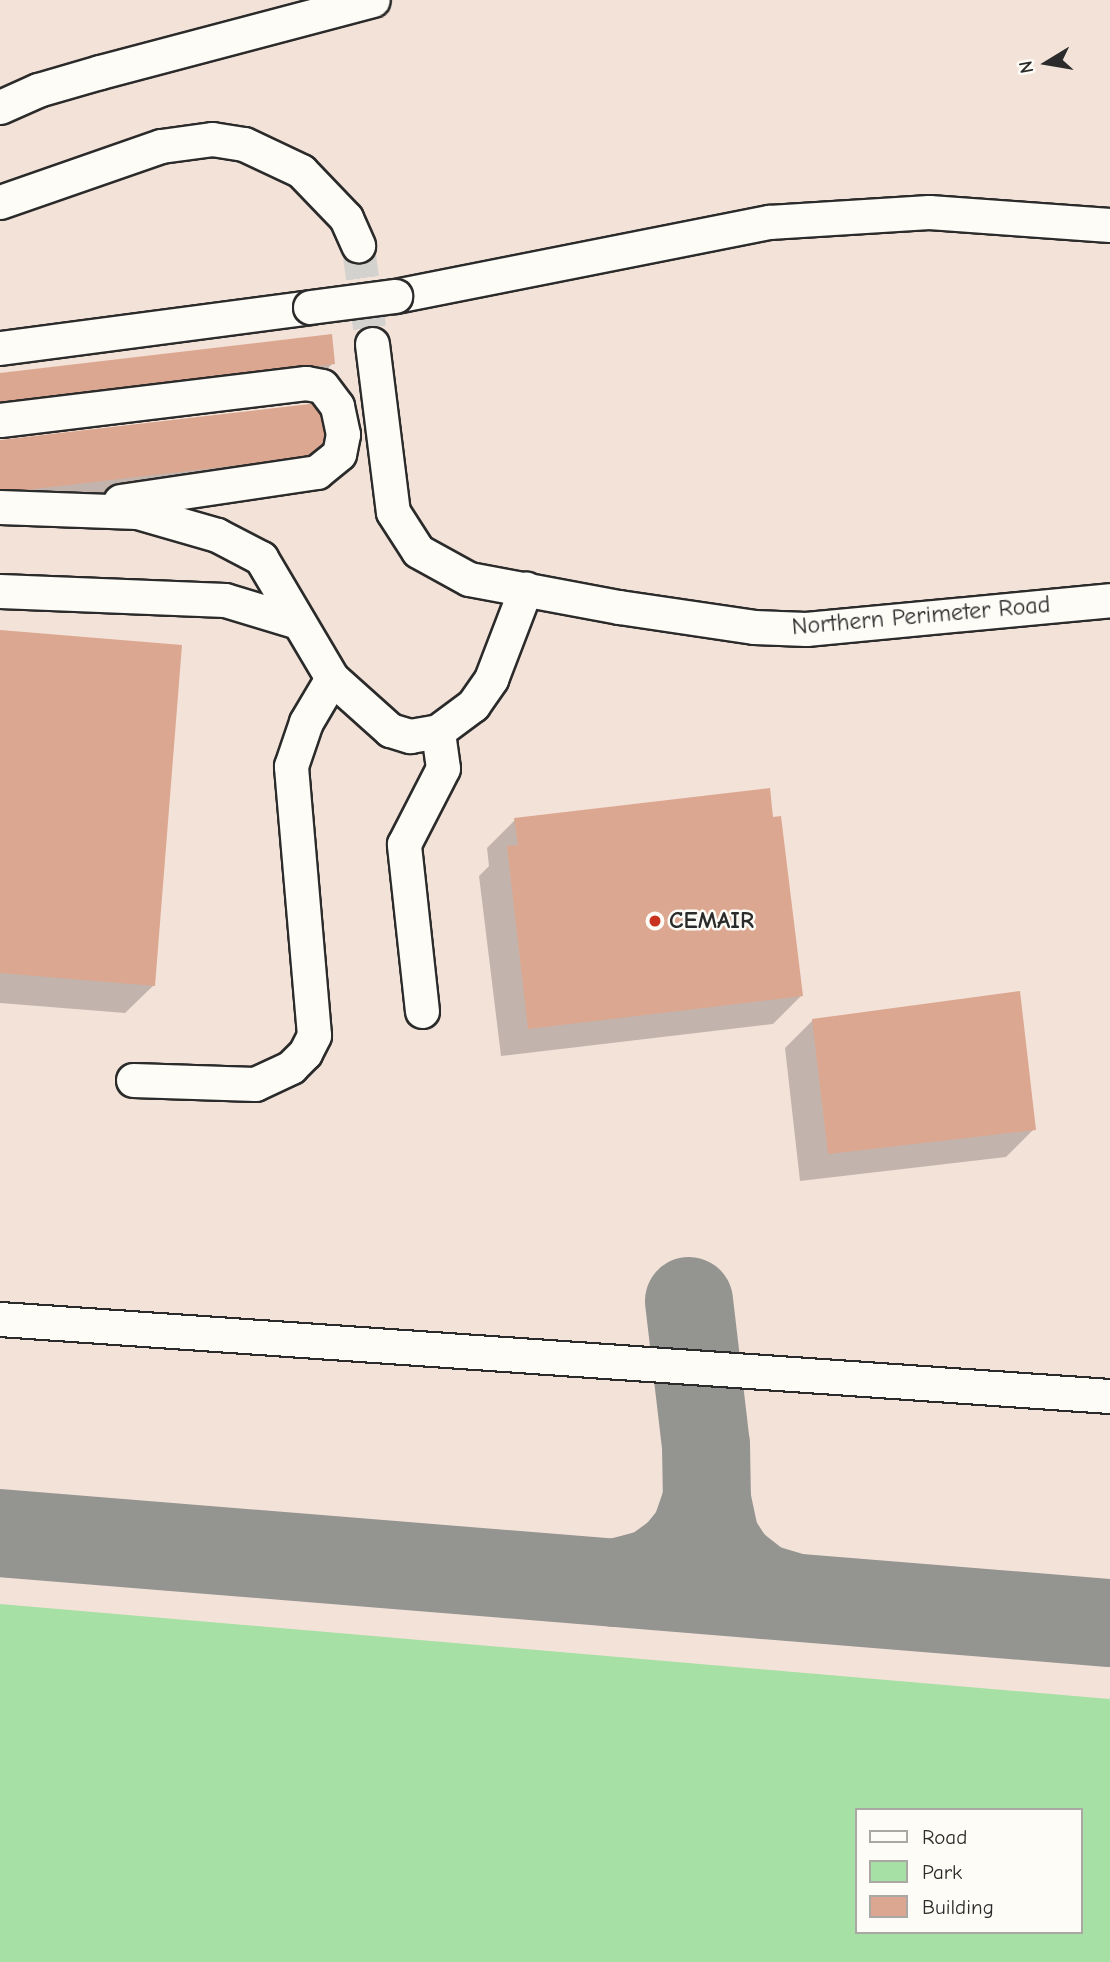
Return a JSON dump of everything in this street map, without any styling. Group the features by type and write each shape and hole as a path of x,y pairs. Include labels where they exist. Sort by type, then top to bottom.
{"lane":[{"path":"0,107 38,90 100,72 373,0"},
{"path":"0,202 160,146 212,139 244,144 300,171 346,218 358,245"},
{"path":"0,348 395,296 769,222 929,212 1110,225"},
{"name":"Northern Perimeter Road","path":"372,344 393,512 404,536 437,564 469,579 526,587 619,607 754,627 806,629 1110,600"},
{"path":"0,420 306,383 323,386 337,406 343,434 340,454 317,472 141,496 93,508"},
{"path":"0,507 93,508 171,519 217,535 261,558 332,678 390,730 410,737 438,731 473,705 491,679 526,587"},
{"path":"0,591 225,600 298,622"},
{"path":"133,1080 255,1084 291,1067 305,1053 314,1035 291,766 306,722 332,678"},
{"path":"422,1011 404,844 443,768 438,731"},
{"path":"0,1319 1110,1396"}],"shaded area":[{"path":"0,0 1110,0 1110,1962 0,1962"}],"green space":[{"path":"0,1604 1110,1699 1110,1962 0,1962"}],"building":[{"path":"332,334 335,364 0,404 0,373"},
{"path":"327,402 333,454 0,493 0,440"},
{"path":"0,630 182,645 155,986 0,973"},
{"name":"CEMAIR","path":"770,788 773,817 781,816 803,996 528,1029 507,846 518,845 514,818"},
{"path":"1020,991 1036,1130 828,1154 812,1019"}],"taxiway":[{"path":"689,1301 706,1445 707,1500"},
{"path":"615,1583 653,1573 678,1555 695,1534 707,1500 715,1539 732,1565 760,1587 792,1597"},
{"path":"0,1533 1110,1623"}],"tunnel":[{"path":"358,245 372,344"}],"place":[{"name":"CEMAIR","path":"655,921"}]}
